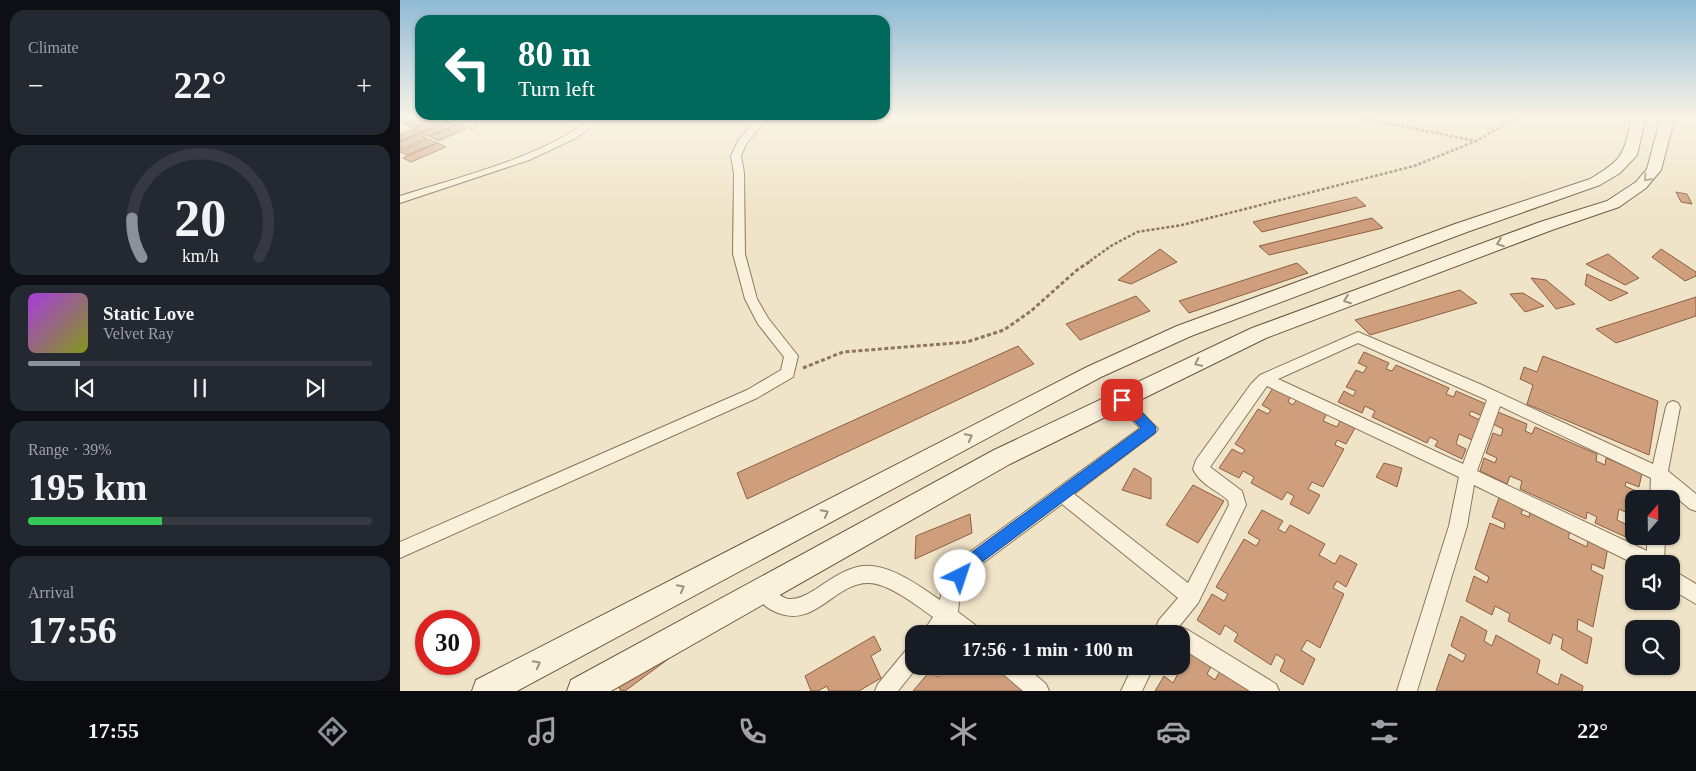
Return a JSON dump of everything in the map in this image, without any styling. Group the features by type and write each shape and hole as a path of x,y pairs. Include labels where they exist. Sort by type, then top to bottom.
{"street":[{"path":"400,200 525,158 544,149"},
{"path":"400,550 752,394 788,374 791,356 763,322 751,299 739,254 739,174 736,156 739,149"},
{"path":"487,691 1094,372 1184,331 1461,228 1595,182 1615,170 1630,155 1631,149"},
{"path":"582,691 1002,457 1259,333 1546,226 1613,204 1641,185 1654,170 1659,149"},
{"path":"1175,625 1238,505 1236,496 1204,474 1201,470 1202,465 1256,388 1265,379 1358,337 1659,474 1696,504"},
{"path":"1265,379 1635,555"},
{"path":"1407,691 1458,526 1468,474 1495,398"},
{"path":"940,625 948,615 951,589 969,563 1150,429 1122,400"},
{"path":"1658,490 1659,474 1673,407"},
{"path":"1062,494 1191,597"},
{"path":"763,590 770,600 787,608 801,607 853,578 862,574 870,574 879,576 948,615 960,625"},
{"path":"1680,584 1696,594"},
{"path":"1190,644 1269,691"},
{"path":"885,691 905,667"},
{"path":"1020,675 1039,691"},
{"path":"1131,691 1139,675"}],"path":[{"path":"788,374 843,352 967,342 1004,330 1031,311 1077,270 1110,246 1137,232 1192,223 1405,168 1454,149"}],"building":[{"path":"406,149 421,149 407,155 400,152"},
{"path":"423,149 441,149 411,162 403,158"},
{"path":"1676,192 1687,194 1692,204 1681,202"},
{"path":"1356,197 1366,206 1262,232 1253,222"},
{"path":"1372,218 1383,228 1269,255 1259,246"},
{"path":"1160,249 1177,262 1131,284 1118,280"},
{"path":"1661,249 1696,272 1696,276 1685,281 1652,257"},
{"path":"1608,254 1639,278 1625,285 1586,264"},
{"path":"1297,263 1308,273 1189,313 1179,301"},
{"path":"1587,274 1628,293 1610,301 1585,285"},
{"path":"1531,278 1546,280 1575,304 1556,309"},
{"path":"1460,290 1477,303 1370,335 1355,320"},
{"path":"1523,293 1544,306 1525,312 1510,294"},
{"path":"1136,296 1150,311 1080,340 1066,324"},
{"path":"1696,297 1696,316 1616,343 1596,329"},
{"path":"1018,346 1034,364 747,499 737,473"},
{"path":"1364,352 1389,363 1386,369 1392,371 1396,365 1449,388 1446,394 1454,397 1456,391 1486,404 1482,416 1471,411 1469,415 1480,420 1472,440 1459,434 1456,444 1466,449 1462,459 1435,446 1438,441 1430,437 1427,443 1372,417 1375,411 1365,406 1362,413 1338,402 1344,391 1353,396 1356,391 1346,387 1356,370 1363,373 1367,367 1358,363"},
{"path":"1543,356 1658,401 1649,455 1527,404 1533,385 1520,379 1524,367 1537,372"},
{"path":"1273,388 1291,396 1288,402 1293,405 1297,399 1327,413 1323,421 1337,427 1340,421 1355,428 1346,444 1337,440 1335,445 1344,449 1323,487 1312,482 1308,489 1320,495 1309,514 1290,504 1294,496 1287,492 1282,500 1251,483 1254,477 1243,471 1239,478 1219,468 1232,449 1242,454 1245,450 1235,444 1258,409 1268,414 1271,410 1262,405"},
{"path":"1498,412 1527,424 1525,431 1532,434 1535,427 1597,454 1596,461 1605,465 1606,458 1642,473 1639,487 1626,482 1625,486 1634,490 1625,490 1625,512 1619,509 1617,520 1625,524 1625,537 1595,523 1597,517 1587,512 1586,519 1520,489 1522,481 1510,476 1507,484 1480,471 1484,458 1495,463 1497,458 1486,453 1493,433 1501,436 1503,429 1493,424"},
{"path":"1384,463 1402,468 1397,487 1376,477"},
{"path":"1134,468 1151,478 1151,499 1122,490"},
{"path":"1193,485 1224,501 1198,543 1166,525"},
{"path":"1500,495 1524,506 1521,514 1529,517 1531,509 1571,528 1568,538 1587,547 1588,538 1608,547 1604,569 1592,564 1591,570 1603,576 1593,627 1578,619 1577,630 1592,638 1587,664 1561,649 1563,639 1553,634 1550,644 1508,621 1510,614 1495,606 1492,615 1466,601 1474,576 1487,583 1489,577 1475,569 1490,523 1504,529 1505,523 1492,517"},
{"path":"1262,510 1283,521 1278,529 1285,533 1290,525 1325,544 1319,555 1335,564 1340,555 1357,564 1346,587 1337,581 1333,588 1344,594 1320,648 1307,640 1301,650 1315,659 1303,685 1280,671 1285,660 1276,654 1271,665 1234,641 1238,634 1225,625 1220,635 1197,620 1212,594 1224,601 1228,594 1216,587 1244,539 1256,546 1260,540 1248,533"},
{"path":"970,514 972,533 915,559 916,536"},
{"path":"1461,616 1487,631 1484,641 1492,646 1496,635 1540,660 1537,673 1558,685 1561,674 1583,686 1582,691 1436,691 1449,654 1463,662 1466,655 1451,646"},
{"path":"874,636 881,650 871,656 881,678 859,691 829,691 827,686 818,691 811,691 805,676"},
{"path":"1190,647 1213,663 1207,674 1215,680 1222,667 1257,691 1155,691 1164,676 1173,683 1177,675 1190,675"},
{"path":"666,648 671,657 625,691 621,691 617,684"},
{"path":"927,675 935,675 938,677 939,675 1007,675 1027,691 913,691"}],"route":[{"path":"960,576 969,563 1150,429 1122,400"}]}
